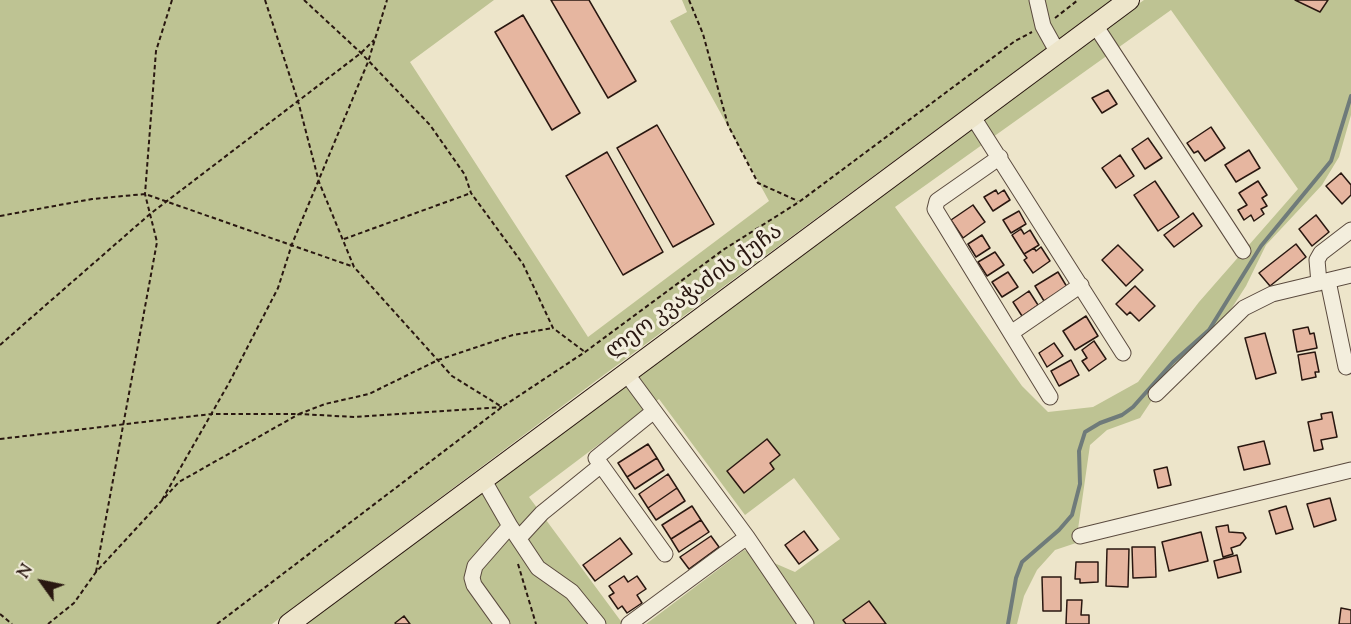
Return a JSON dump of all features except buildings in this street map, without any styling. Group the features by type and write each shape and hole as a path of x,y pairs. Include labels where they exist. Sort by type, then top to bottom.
{"main road":[{"name":"ლეო კვაჭაძის ქუჩა","path":"289,624 1129,0"}],"street":[{"path":"1037,0 1043,26 1058,53"},
{"path":"1095,25 1243,251"},
{"path":"973,117 1123,353"},
{"path":"1000,157 934,205 1050,397"},
{"path":"1346,367 1317,260 1321,253 1351,230"},
{"path":"1156,394 1244,308 1272,294 1351,275"},
{"path":"1011,333 1081,285"},
{"path":"626,373 747,537 803,623"},
{"path":"654,411 598,453 596,458 665,554"},
{"path":"502,624 472,578 475,566 514,532 542,513 600,466"},
{"path":"1080,536 1351,470"},
{"path":"483,479 538,568 572,592 598,624"},
{"path":"629,624 747,537"}],"path":[{"path":"96,572 157,242 145,194 156,51 172,0"},
{"path":"265,0 298,101 319,182 354,267 452,376 502,407"},
{"path":"304,0 361,53 368,63 430,125 465,175 471,193 523,264 553,328 585,352"},
{"path":"162,500 278,288 292,244 368,63 387,0"},
{"path":"689,0 704,34 728,125 758,183 799,202"},
{"path":"217,624 502,407 585,352 723,250 799,202 1016,41 1043,26 1078,0"},
{"path":"0,345 150,214 361,53 376,38"},
{"path":"344,239 471,193"},
{"path":"0,216 92,199 145,194 354,267"},
{"path":"48,624 74,603 96,572 179,482 299,414 325,404 369,394 438,360 513,336 553,328"},
{"path":"0,439 211,414 299,414 356,417 502,407"},
{"path":"518,563 536,624"},
{"path":"0,614 12,624"}],"green space":[{"path":"0,0 494,0 410,62 588,337 769,201 670,21 687,12 682,0 1112,0 597,380 272,624 0,624"},
{"path":"1144,0 1351,0 1351,115 1339,157 1322,185 1266,245 1246,286 1215,334 1156,394 1140,418 1107,430 1090,445 1076,543 1055,550 1037,570 1024,596 1017,624 646,624 744,550 795,572 840,539 794,478 745,515 659,399 529,497 623,624 304,624 976,119","holes":["1171,10 1298,189 1199,302 1138,382 1093,407 1048,412 1022,386 895,207"]}],"waterway":[{"path":"1008,624 1016,578 1022,562 1059,530 1072,515 1080,484 1079,451 1085,432 1100,423 1122,415 1133,407 1173,362 1209,330 1261,246 1331,161 1351,96"}]}
